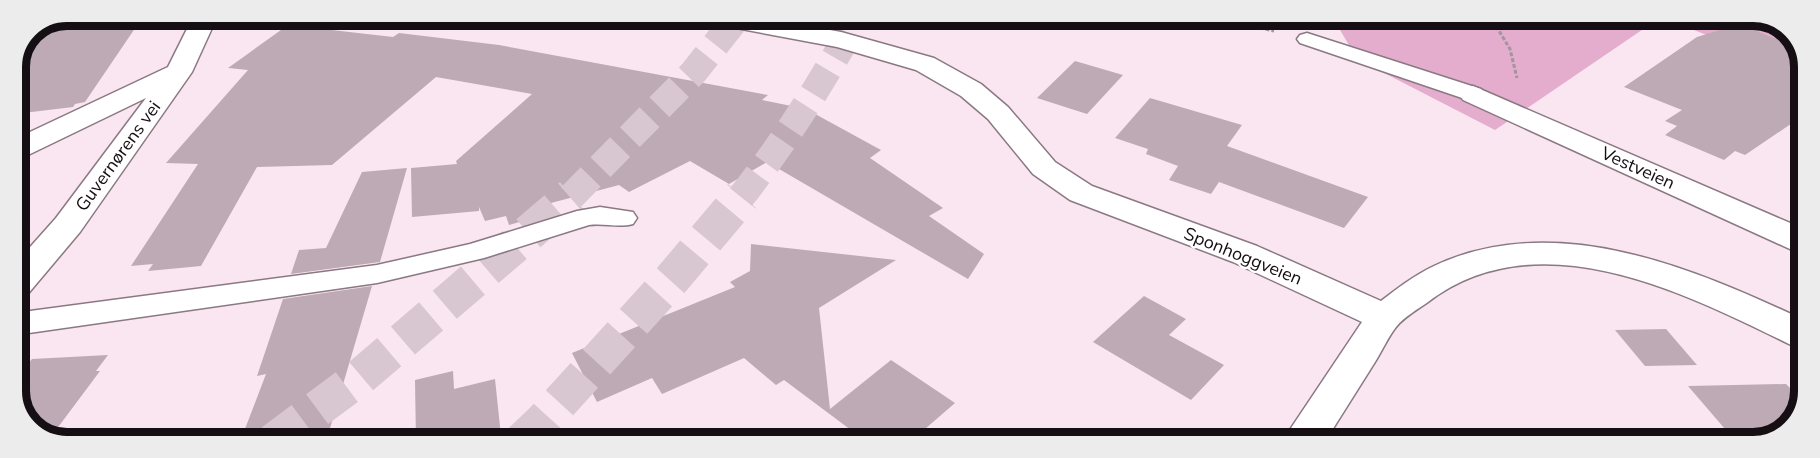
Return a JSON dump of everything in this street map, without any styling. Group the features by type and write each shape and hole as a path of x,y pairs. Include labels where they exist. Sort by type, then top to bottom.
{"street":[{"name":"Guvernørens vei","path":"26,273 68,225 179,72 201,26"},
{"name":"Sponhoggveien","path":"764,26 840,40 925,64 971,90 998,113 1044,168 1081,193 1245,254 1384,317"},
{"path":"26,145 179,72"},
{"name":"Vestveien","path":"1473,94 1794,238"},
{"path":"1309,432 1384,317 1441,277 1479,262 1516,255 1551,252 1632,264 1679,279 1794,331"}],"lane":[{"path":"1307,39 1473,94"},
{"path":"26,322 377,274 474,252 586,217 600,215 624,218"}],"path":[{"path":"1250,26 1307,39"},
{"path":"1496,26 1510,49 1518,81"}],"shaded area":[{"path":"1338,26 1648,26 1495,130 1357,59"},
{"path":"1684,26 1762,26 1774,31 1784,39 1793,56 1794,70"}],"building":[{"path":"58,26 137,26 85,102 75,104 73,107 26,113 26,58 37,37"},
{"path":"287,26 297,26 393,37 399,33 499,45 768,95 762,100 806,109 881,150 870,158 943,208 929,216 984,254 968,279 767,162 729,184 690,161 629,192 619,185 551,203 554,212 509,225 506,216 485,221 479,207 479,211 412,217 411,168 457,164 456,161 532,94 436,77 332,165 257,167 201,266 148,271 153,264 131,266 198,164 166,163 248,70 228,68"},
{"path":"1733,26 1744,26 1787,43 1794,64 1794,122 1745,155 1735,151 1724,160 1665,135 1677,126 1665,121 1682,110 1624,87 1697,37"},
{"path":"1075,61 1123,75 1087,114 1037,98"},
{"path":"1150,98 1242,125 1227,146 1368,197 1344,228 1219,182 1211,194 1169,180 1178,166 1146,154 1148,149 1115,138"},
{"path":"407,168 380,262 291,274 299,250 326,248 362,172"},
{"path":"751,244 896,260 819,308 830,409 891,360 955,403 922,432 854,432 784,380 776,385 744,358 662,394 652,378 597,402 572,353 735,287 730,282 750,271"},
{"path":"372,286 329,432 244,432 266,374 257,376 283,299"},
{"path":"1144,296 1186,319 1169,335 1224,365 1191,400 1093,342"},
{"path":"1666,329 1697,365 1645,366 1615,330"},
{"path":"108,355 96,371 100,371 55,431 36,419 26,400 26,366 32,359"},
{"path":"453,371 454,389 495,379 501,432 416,432 415,380"},
{"path":"1786,384 1794,392 1794,400 1786,417 1774,427 1762,432 1728,432 1688,386"}],"tunnel":[{"path":"572,196 693,73 730,26"},
{"path":"741,197 774,154 804,109 853,26"},
{"path":"286,432 359,378 572,196"},
{"path":"532,432 672,279 742,196"}]}
